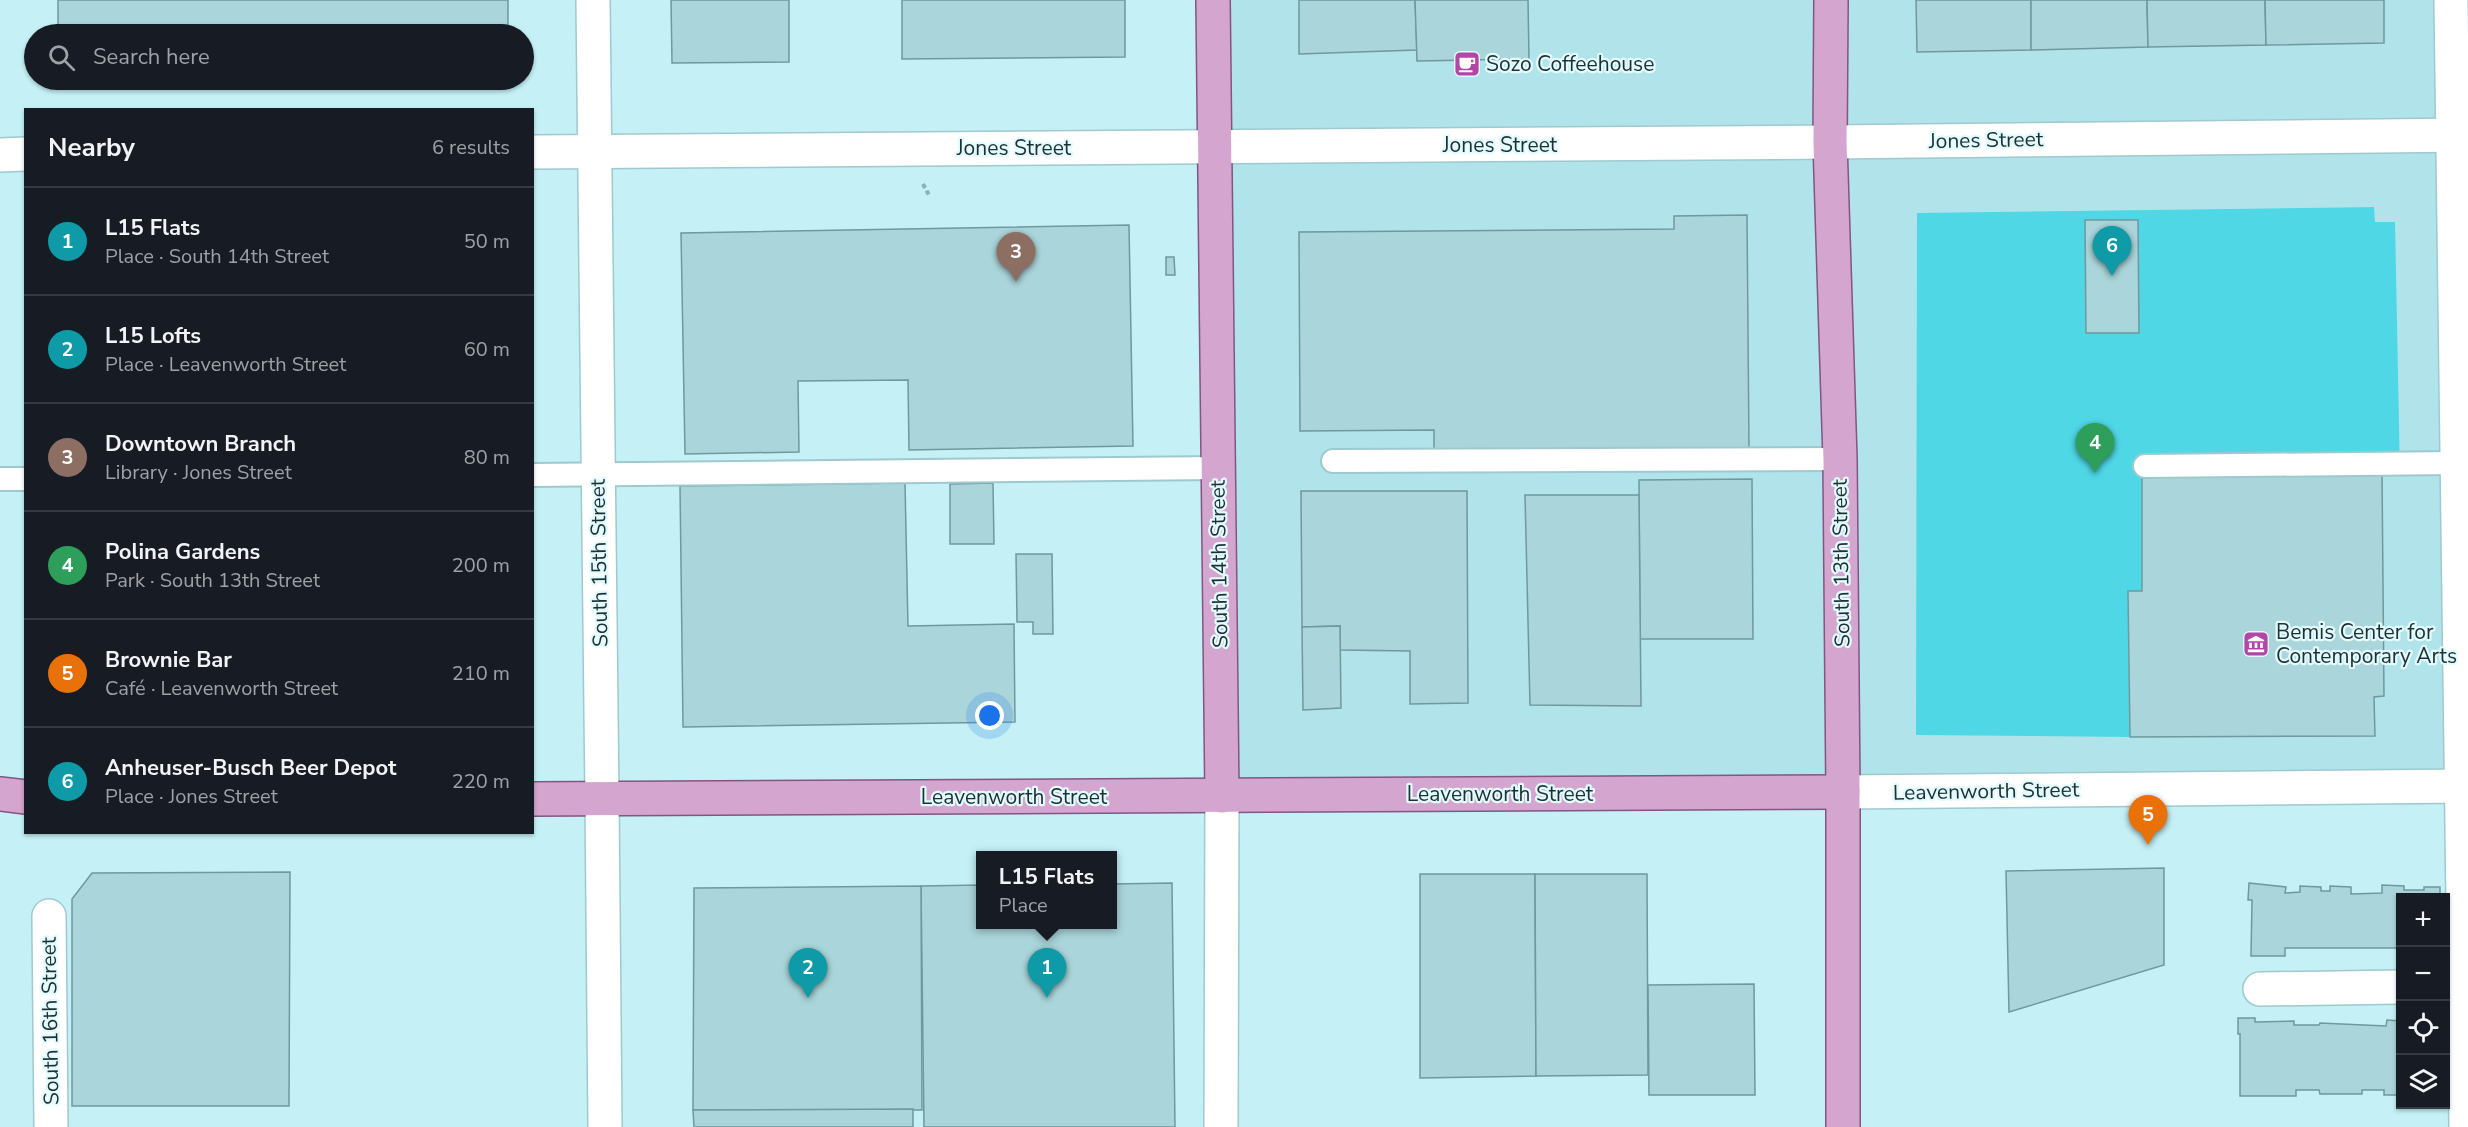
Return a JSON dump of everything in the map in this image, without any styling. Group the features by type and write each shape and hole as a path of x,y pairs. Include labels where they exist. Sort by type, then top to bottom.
{"main road":[{"name":"South 14th Street","path":"1213,0 1221,796"},
{"name":"South 13th Street","path":"1831,0 1830,142 1840,459 1843,1127"},
{"name":"Leavenworth Street","path":"534,799 1843,792"},
{"path":"0,794 24,797"}],"street":[{"name":"South 15th Street","path":"593,0 605,1127"},
{"path":"2451,0 2460,135 2460,459 2464,786 2459,986 2466,1127"},
{"name":"Jones Street","path":"534,152 2460,135"},
{"path":"0,154 24,154"},
{"name":"Leavenworth Street","path":"1843,792 2464,786"},
{"name":"South 14th Street","path":"1221,796 1221,1127"},
{"name":"South 16th Street","path":"49,916 51,1127"},
{"path":"2260,989 2396,987"}],"lane":[{"path":"1333,461 1840,459"},
{"path":"2145,466 2460,459"},
{"path":"534,475 1218,468"},
{"path":"0,479 24,479"}],"shaded area":[{"path":"1213,0 2468,0 2468,786 1222,796"},
{"path":"2374,207 2375,222 2395,222 2400,474 2382,472 2142,591 2128,591 2130,737 1916,735 1917,213"}],"building":[{"path":"58,0 508,0 508,24 58,24"},
{"path":"671,0 789,0 789,62 672,63"},
{"path":"902,0 1125,0 1125,57 902,59"},
{"path":"1299,0 1415,0 1417,50 1299,54"},
{"path":"1415,0 1528,0 1529,59 1417,61"},
{"path":"1916,0 2031,0 2031,50 1917,52"},
{"path":"2031,0 2147,0 2148,47 2031,50"},
{"path":"2147,0 2265,0 2266,45 2148,47"},
{"path":"2265,0 2384,0 2384,43 2266,45"},
{"path":"1747,215 1749,449 1434,452 1434,430 1300,431 1299,232 1674,229 1674,216"},
{"path":"2085,220 2138,220 2139,333 2086,333"},
{"path":"1129,225 1133,446 909,450 908,380 798,381 799,452 685,454 681,233"},
{"path":"1166,257 1174,257 1175,275 1166,275"},
{"name":"Bemis Center for Contemporary Arts","path":"2382,472 2384,696 2374,697 2375,736 2130,737 2128,591 2142,591 2142,474"},
{"path":"1752,479 1753,639 1640,639 1639,480"},
{"path":"905,483 908,626 1014,624 1015,722 683,727 680,486"},
{"path":"993,483 994,544 950,544 950,484"},
{"path":"1301,491 1467,491 1468,703 1410,704 1410,651 1340,650 1340,626 1302,627"},
{"path":"1525,495 1639,495 1641,706 1530,705"},
{"path":"1016,554 1052,554 1053,634 1033,634 1033,622 1017,622"},
{"path":"1340,626 1341,708 1303,710 1302,627"},
{"path":"2164,868 2164,965 2009,1012 2006,871"},
{"path":"290,872 289,1106 72,1106 72,899 92,873"},
{"path":"1420,874 1535,874 1536,1076 1420,1078"},
{"path":"1535,874 1647,874 1648,1075 1536,1076"},
{"path":"1172,883 1175,1127 924,1127 921,886 976,885 976,929 1117,929 1117,884"},
{"path":"2249,883 2286,887 2285,893 2300,892 2300,886 2321,887 2321,891 2330,891 2330,886 2351,887 2351,894 2382,893 2382,885 2404,886 2404,890 2440,887 2440,893 2396,893 2396,948 2285,948 2285,956 2251,956 2252,900 2248,900"},
{"path":"921,886 922,1110 693,1110 694,888"},
{"path":"1754,984 1755,1095 1649,1095 1648,985"},
{"path":"2238,1018 2255,1018 2255,1022 2294,1021 2294,1025 2319,1025 2320,1023 2386,1026 2387,1020 2396,1021 2396,1095 2384,1095 2384,1090 2362,1090 2362,1094 2320,1094 2319,1090 2296,1090 2296,1096 2240,1096 2240,1034 2238,1034"},
{"path":"913,1109 913,1127 694,1127 693,1110"}],"place":[{"name":"Sozo Coffeehouse","path":"1467,64"},
{"name":"Anheuser-Busch Beer Depot","path":"2112,276"},
{"name":"Downtown Branch","path":"1016,282"},
{"name":"Polina Gardens","path":"2095,473"},
{"name":"Bemis Center for Contemporary Arts","path":"2256,644"},
{"name":"Brownie Bar","path":"2148,845"},
{"name":"L15 Lofts","path":"808,998"},
{"name":"L15 Flats","path":"1047,998"}]}
